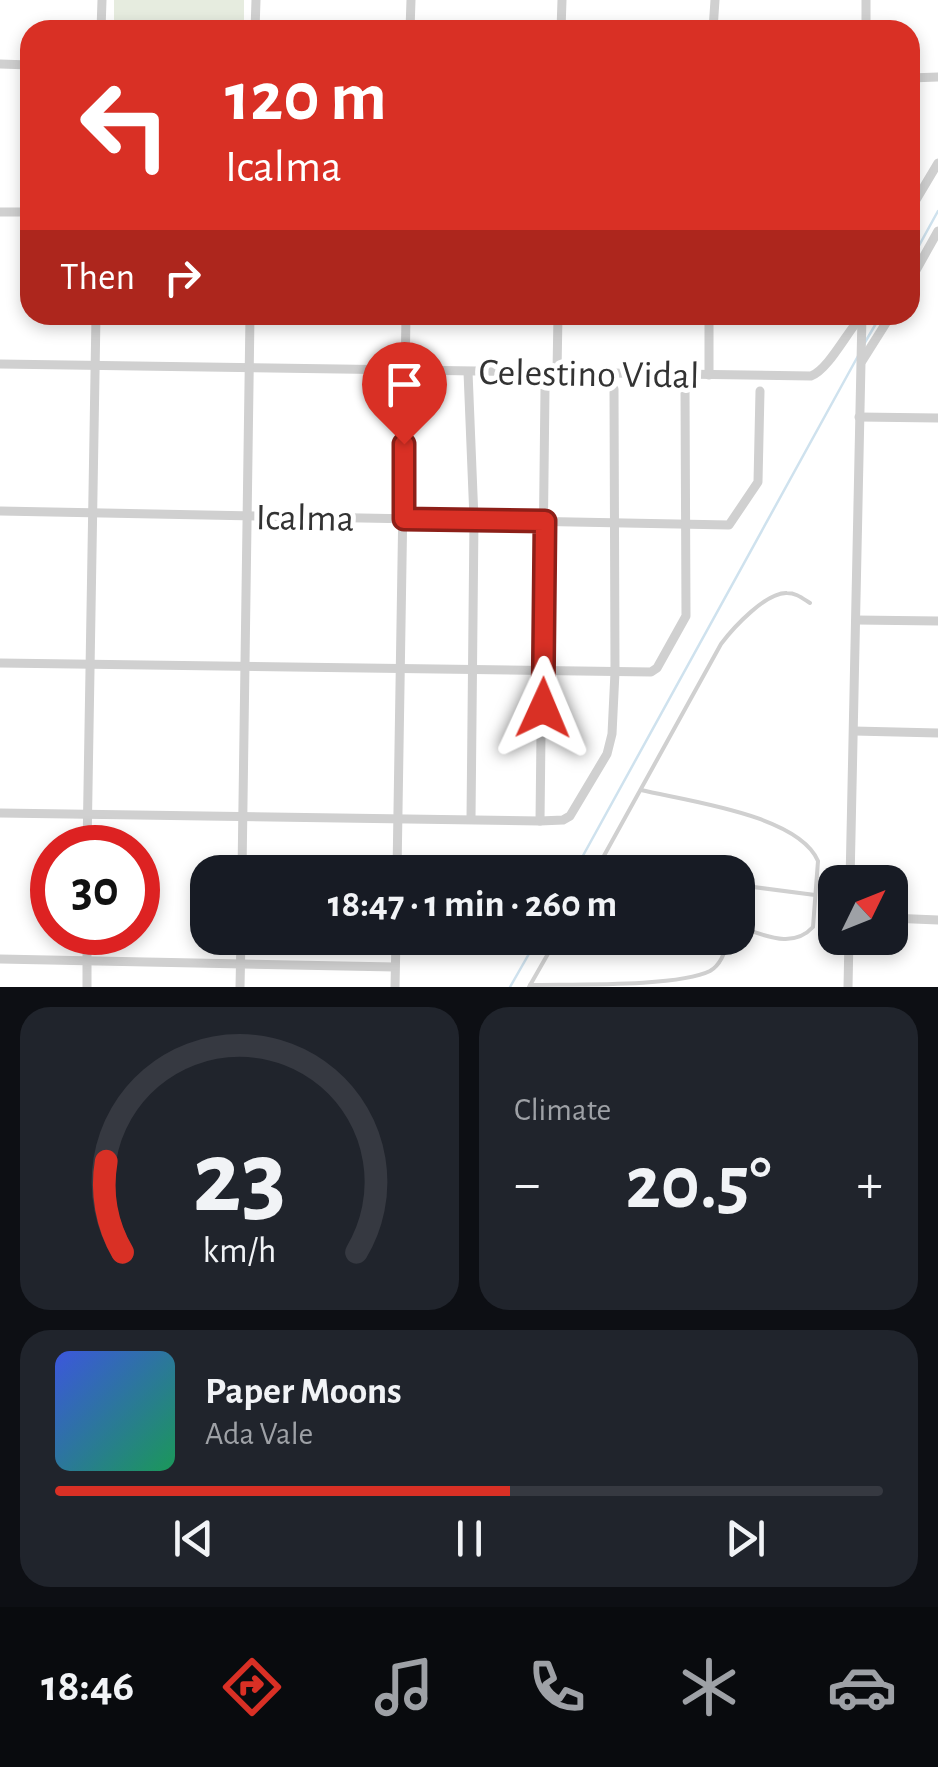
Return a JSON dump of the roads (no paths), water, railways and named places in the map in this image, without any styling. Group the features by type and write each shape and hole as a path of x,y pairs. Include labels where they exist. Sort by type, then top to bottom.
{"street":[{"path":"920,193 938,163"},
{"path":"920,263 938,231"},
{"path":"86,825 96,325"},
{"path":"242,855 250,325"},
{"path":"397,855 406,325"},
{"path":"557,371 558,325"},
{"path":"709,325 709,374"},
{"name":"Celestino Vidal","path":"0,364 818,374 855,325"},
{"path":"850,865 862,325"},
{"path":"860,363 885,325"},
{"path":"468,372 474,519 471,819"},
{"path":"0,663 651,672 686,616 684,386"},
{"path":"540,821 545,388"},
{"path":"0,813 563,820 576,810 607,754 612,734 616,672 614,389"},
{"name":"Icalma","path":"0,512 729,524 758,482 760,391"},
{"path":"859,417 938,418"},
{"path":"856,620 938,621"},
{"path":"854,732 938,733"},
{"path":"908,919 938,920"},
{"path":"87,987 88,955"},
{"path":"240,955 240,987"},
{"path":"395,955 395,987"},
{"path":"848,987 849,955"},
{"path":"0,959 395,967"}],"lane":[{"path":"604,855 733,627 773,596 794,593 810,602"},
{"path":"641,790 783,827 814,852 818,861 813,927 802,938 789,940 755,931"},
{"path":"755,887 816,895"},
{"path":"530,986 547,955"},
{"path":"530,986 694,979 719,964 722,955"}],"waterway":[{"path":"920,244 938,211"},
{"path":"864,344 875,325"},
{"path":"583,855 858,356"},
{"path":"510,987 528,955"}]}
